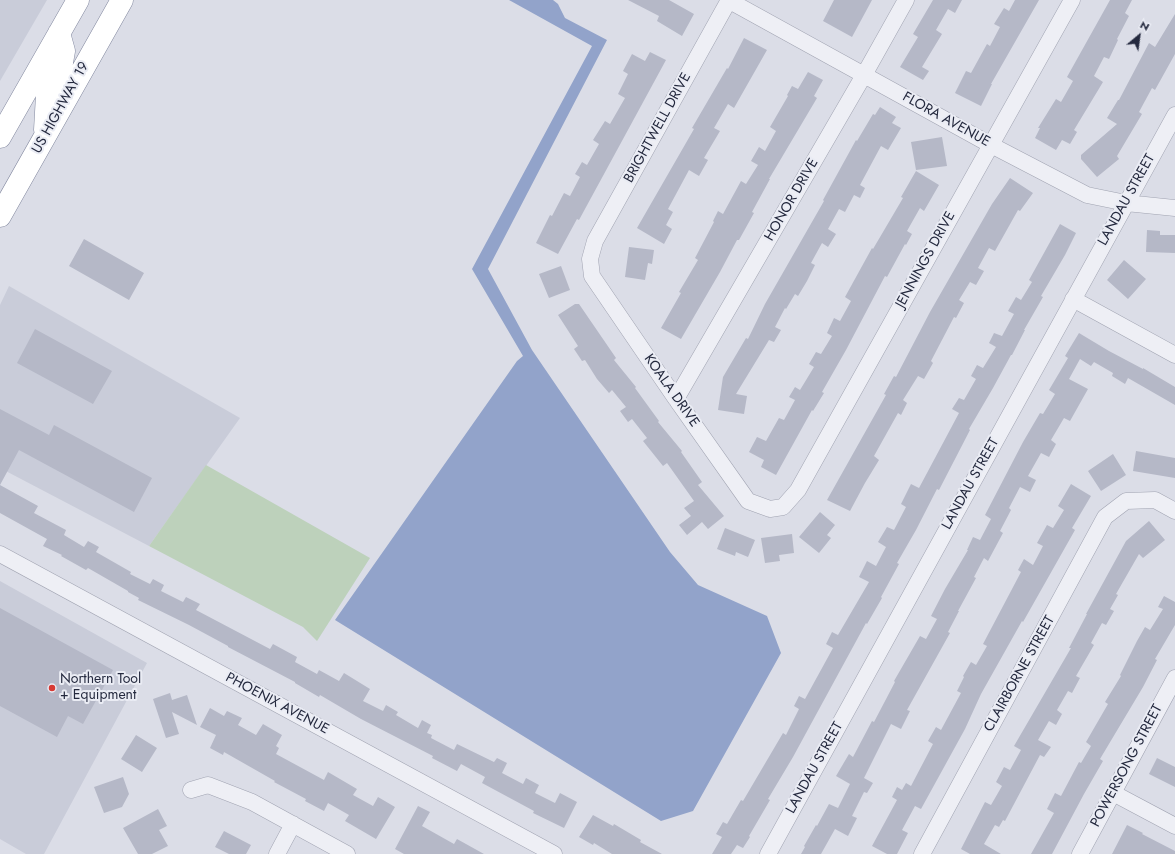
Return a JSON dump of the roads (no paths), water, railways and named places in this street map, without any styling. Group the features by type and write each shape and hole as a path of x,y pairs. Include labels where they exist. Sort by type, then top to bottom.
{"highway":[{"path":"0,137 78,0"},
{"name":"US HIGHWAY 19","path":"0,216 122,0"},
{"path":"44,137 47,95 61,68 64,51 59,33"}],"street":[{"name":"FLORA AVENUE","path":"729,0 991,145 1087,195 1126,203 1175,208"},
{"name":"BRIGHTWELL DRIVE","path":"590,259 595,241 729,0"},
{"name":"HONOR DRIVE","path":"676,399 906,0"},
{"name":"JENNINGS DRIVE","path":"770,509 784,506 798,490 1072,0"},
{"name":"LANDAU STREET","path":"768,854 1175,115"},
{"name":"KOALA DRIVE","path":"590,259 592,276 676,399 748,500 770,509"},
{"path":"1073,299 1175,355"},
{"name":"CLAIRBORNE STREET","path":"922,854 1105,517 1126,501 1155,500 1175,511"},
{"name":"PHOENIX AVENUE","path":"0,554 554,854"},
{"name":"POWERSONG STREET","path":"1080,854 1175,678"},
{"path":"192,790 208,785 252,802 347,854"},
{"path":"1113,793 1175,826"},
{"path":"277,854 292,824"}],"water":[{"path":"509,0 553,0 558,4 565,18 607,40 488,269 532,350 670,552 698,585 767,616 781,653 693,811 661,821 335,620 517,361 523,356 472,269 592,46"}],"place":[{"name":"Northern Tool + Equipment","path":"52,688"}]}
